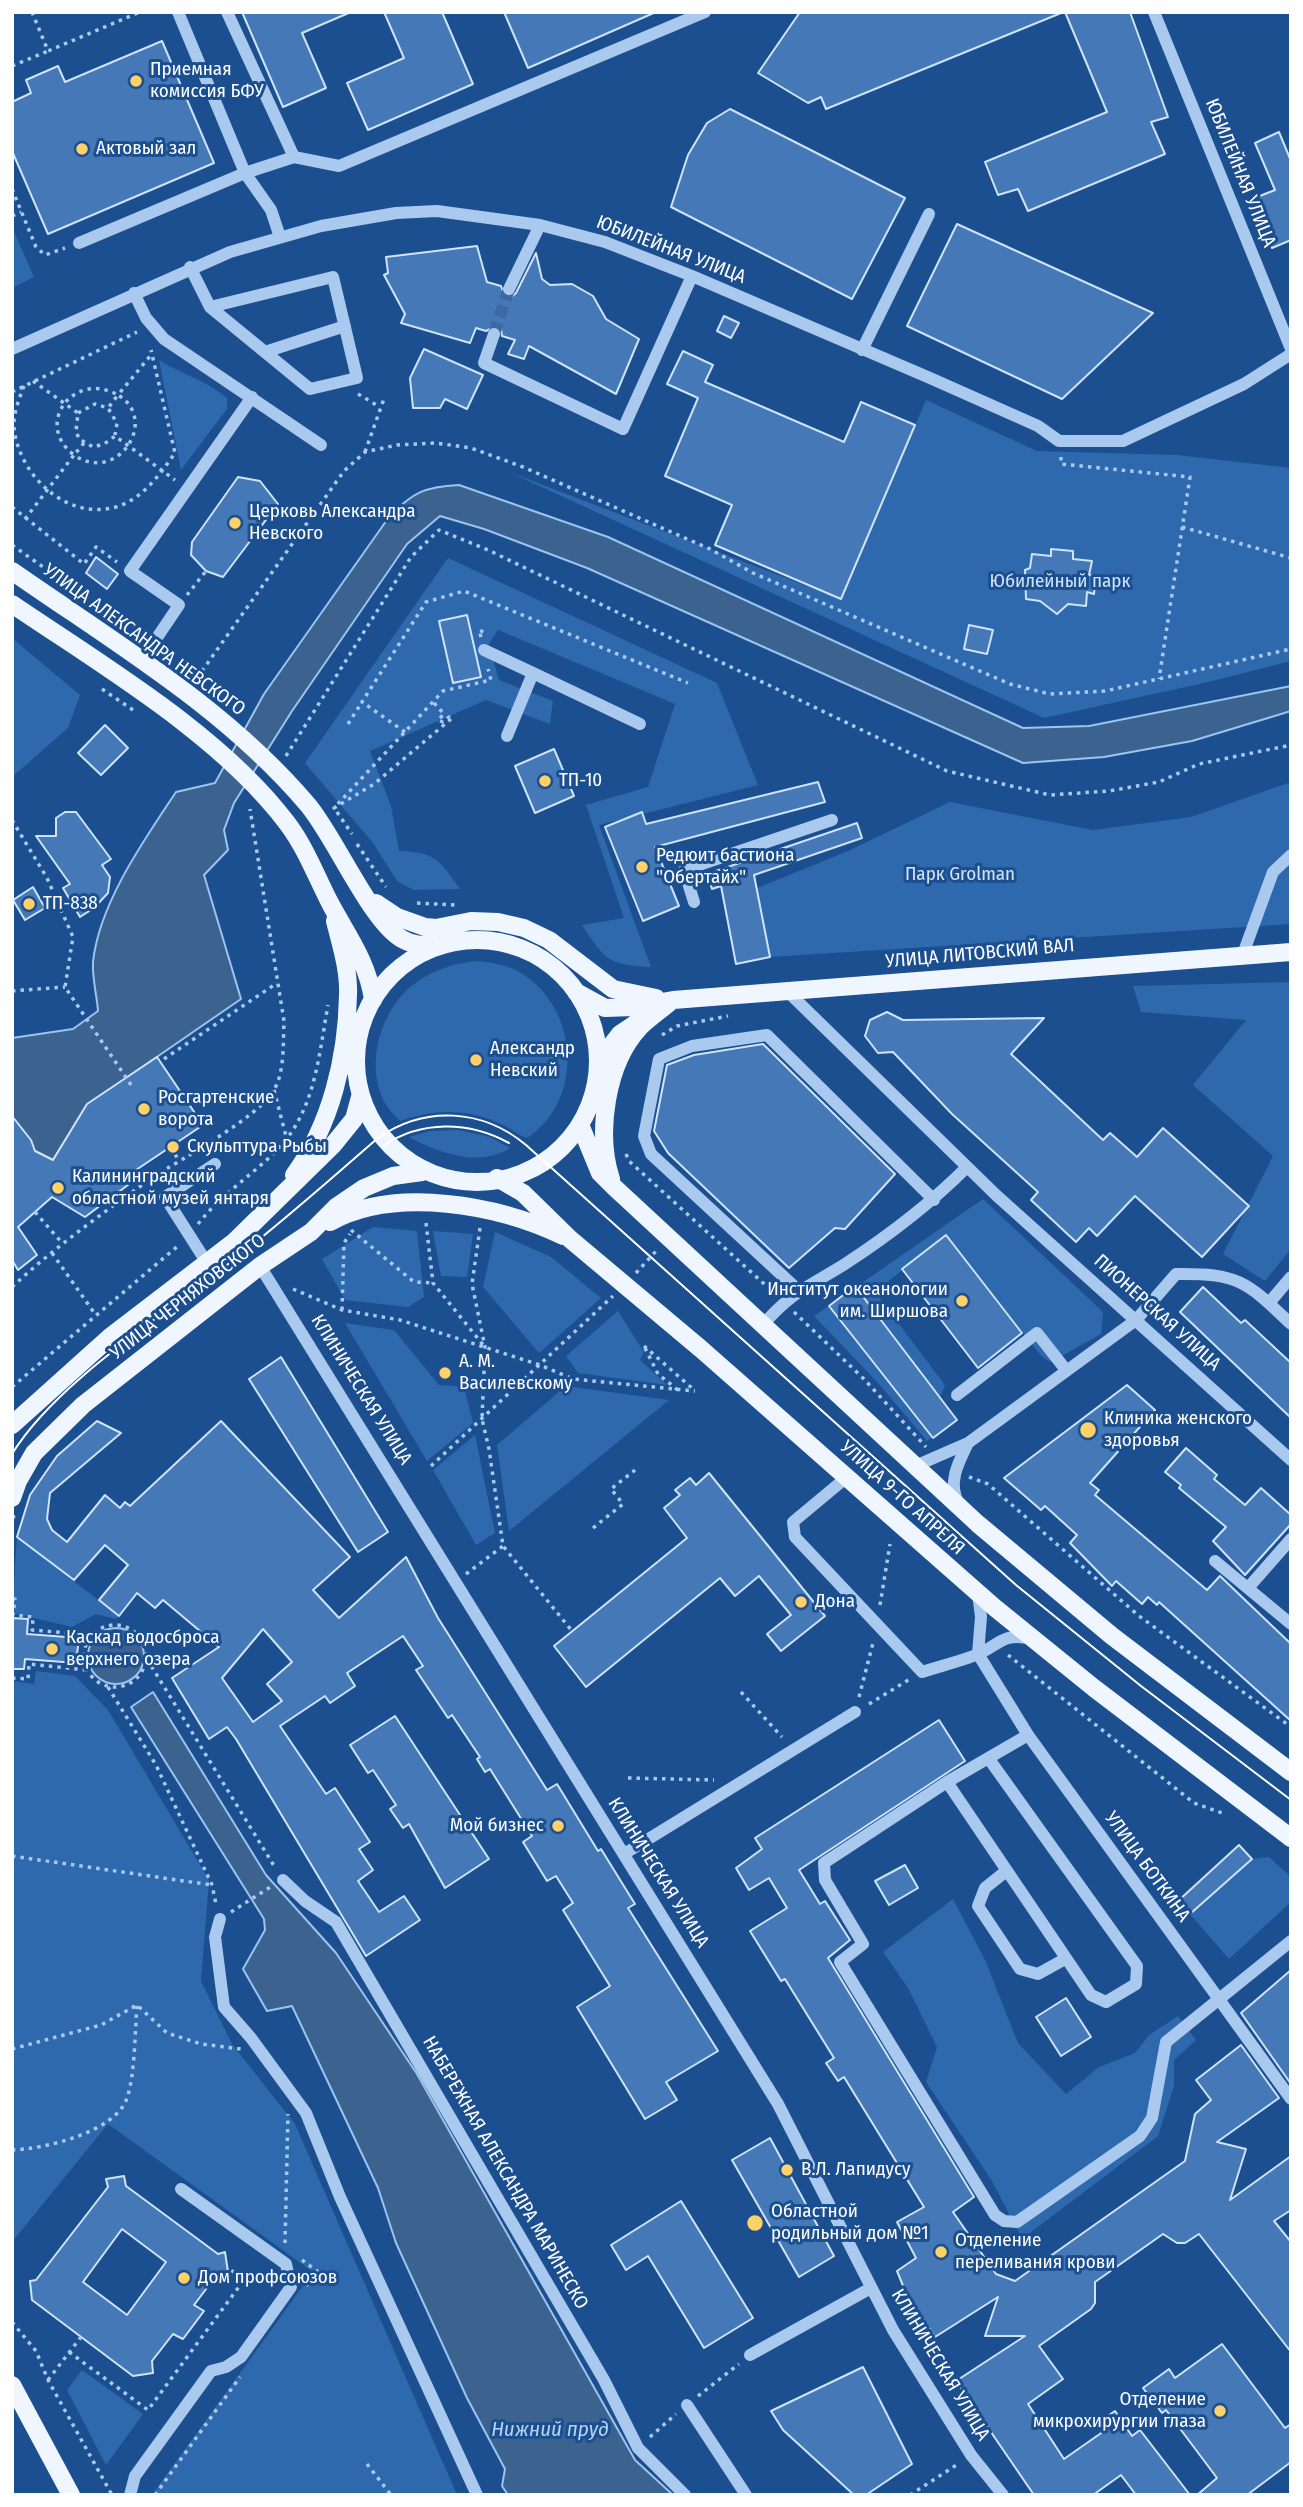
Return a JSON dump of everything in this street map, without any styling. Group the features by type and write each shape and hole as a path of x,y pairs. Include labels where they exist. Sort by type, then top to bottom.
{"main road":[{"name":"УЛИЦА АЛЕКСАНДРА НЕВСКОГО","path":"12,571 198,700 280,762 327,830 389,929 400,939 415,946 446,945"},
{"path":"12,604 117,676 215,750 251,794 286,821 304,846 331,904 354,941 370,980 373,999"},
{"path":"367,897 397,917 425,927 436,929 471,921 498,922 524,928 549,940 613,989 639,996 673,1000"},
{"path":"271,1206 304,1162 329,1106 339,1070 349,995 347,972 331,904"},
{"path":"494,942 517,947 556,971 576,992 590,1015 599,1061 596,1082 581,1127 547,1163 526,1172 497,1178 457,1178 422,1172 381,1136 360,1097 356,1044 373,999 402,967 446,945 494,942"},
{"name":"УЛИЦА ЛИТОВСКИЙ ВАЛ","path":"576,992 605,1008 634,1007 673,1000 1291,952"},
{"path":"614,1187 607,1167 604,1128 620,1059 640,1027 673,1000"},
{"name":"УЛИЦА ЛИТОВСКИЙ ВАЛ","path":"599,1061 620,1034 673,1000"},
{"name":"УЛИЦА ЧЕРНЯХОВСКОГО","path":"12,1425 110,1337 207,1263 271,1206 333,1146 354,1119 360,1097"},
{"name":"УЛИЦА 9-ГО АПРЕЛЯ","path":"581,1127 600,1173 913,1467 1112,1636 1291,1772"},
{"name":"УЛИЦА ЧЕРНЯХОВСКОГО","path":"12,1498 34,1453 83,1405 264,1272 312,1232 336,1207 364,1188 393,1176 422,1172"},
{"name":"УЛИЦА 9-ГО АПРЕЛЯ","path":"497,1178 523,1193 570,1239 1032,1639 1291,1838"},
{"path":"312,1232 368,1205 414,1204 461,1206 505,1214 570,1239"},
{"path":"12,2385 71,2495"}],"street":[{"path":"178,12 246,173 271,210 280,237"},
{"path":"228,12 294,157"},
{"path":"79,243 246,173 294,157 340,166 705,12"},
{"name":"ЮБИЛЕЙНАЯ УЛИЦА","path":"1154,12 1291,349"},
{"name":"ЮБИЛЕЙНАЯ УЛИЦА","path":"12,349 190,267 280,237 321,226 396,213 436,211 540,225 605,242 692,276 1038,426 1059,441"},
{"path":"862,350 929,214"},
{"path":"509,289 540,225"},
{"path":"190,267 200,292 210,307 310,389 357,378 332,277 210,307"},
{"path":"494,334 484,363 623,429 692,276"},
{"path":"134,293 157,340 252,397 321,445"},
{"path":"265,352 345,326"},
{"path":"1059,441 1124,441 1244,384 1291,354"},
{"path":"150,648 179,605 130,571 252,397"},
{"path":"484,650 640,724"},
{"path":"506,736 533,673"},
{"path":"694,902 684,870 832,820"},
{"path":"1242,954 1273,872 1291,855"},
{"path":"763,1325 778,1297 798,1290 844,1264 934,1200 964,1164 787,991"},
{"path":"798,1290 651,1154 644,1136 659,1059 692,1046 767,1035 934,1200"},
{"path":"207,1263 165,1197 215,1164"},
{"name":"ПИОНЕРСКАЯ УЛИЦА","path":"964,1164 1291,1461"},
{"name":"КЛИНИЧЕСКАЯ УЛИЦА","path":"264,1272 778,2104 893,2330 971,2455 1003,2495"},
{"path":"913,1467 939,1458 968,1443 1136,1320 1176,1274 1203,1273 1241,1281 1291,1324"},
{"path":"1269,1303 1291,1277"},
{"path":"957,1395 1037,1333 1066,1370"},
{"path":"964,1513 953,1494 955,1472 968,1443"},
{"path":"846,1477 793,1522 795,1537 922,1672 978,1654 996,1643 1018,1636 1032,1639"},
{"path":"1248,1588 1291,1539"},
{"path":"1215,1561 1291,1624"},
{"path":"978,1593 981,1617 978,1654"},
{"name":"УЛИЦА БОТКИНА","path":"978,1654 1028,1735 1291,2099"},
{"path":"624,1854 855,1713"},
{"path":"1028,1735 947,1782 824,1863 825,1880 863,1944 840,1962 995,2215 1004,2221 1017,2222 1140,2136 1152,2118 1167,2042 1291,1941"},
{"path":"947,1782 1066,1959 1097,2000 1106,2002 1136,1984 1139,1974 1137,1966 989,1759"},
{"path":"1005,1872 985,1888 978,1906 1020,1969 1038,1974 1066,1959"},
{"name":"НАБЕРЕЖНАЯ АЛЕКСАНДРА МАРИНЕСКО","path":"283,1880 305,1901 336,1922 604,2380 638,2448 685,2495"},
{"path":"220,1919 215,1937 224,2007 306,2113 340,2197 477,2495"},
{"path":"130,2495 135,2476 211,2371 226,2367 241,2357 291,2287 286,2264 181,2189"},
{"path":"750,2355 871,2288"},
{"path":"687,2404 746,2495"}],"path":[{"path":"32,12 48,51"},
{"path":"12,66 140,12"},
{"path":"12,189 36,247 45,255 79,243"},
{"path":"12,216 21,212"},
{"path":"12,392 149,327"},
{"path":"108,408 151,354 157,340"},
{"path":"24,386 14,425 19,450 29,471 47,490 63,501 85,509 115,508 147,489 175,453 151,354 157,340"},
{"path":"33,381 78,413"},
{"path":"106,388 118,395 131,408 136,421 135,432 128,447 116,458 102,463 86,464 74,456 66,449 56,428 64,404 83,389 106,388"},
{"path":"196,678 344,471 365,452 385,396"},
{"path":"95,404 108,408 117,423 115,436 104,444 93,447 84,443 76,431 78,413 95,404"},
{"path":"115,436 187,489"},
{"path":"1059,441 1061,464 1190,477 1158,679"},
{"path":"25,519 84,443"},
{"path":"365,452 397,445 436,443 471,448 510,462 710,549 753,573 1010,684 1050,694 1105,691 1291,649"},
{"path":"12,508 83,564 96,547 130,571"},
{"path":"1182,527 1291,558"},
{"path":"280,762 411,557 439,530 488,550 947,771 1050,795 1108,791 1159,782 1199,764 1291,745"},
{"path":"179,605 206,571"},
{"path":"433,702 444,714 438,720 443,722 449,717 451,719 374,784 334,808 443,691 491,680 479,630 491,636"},
{"path":"348,724 362,702"},
{"path":"251,794 284,1021 283,1054 274,1090 287,1140"},
{"path":"12,820 47,878 73,937 65,987 131,1086"},
{"path":"164,1059 277,983"},
{"path":"12,991 65,987"},
{"path":"12,1387 190,1233 229,1189 287,1140 308,1105 313,1090 329,998"},
{"path":"652,1040 677,1026 733,1015"},
{"path":"12,1287 62,1244 249,1114 274,1090"},
{"path":"621,1143 629,1161 864,1379 939,1458"},
{"path":"171,1147 179,1161"},
{"path":"36,1212 62,1244"},
{"path":"430,1466 624,1285 690,1216"},
{"path":"426,1223 433,1283 485,1348"},
{"path":"481,1223 472,1284 485,1348 482,1419 489,1448 503,1546 572,1631"},
{"path":"342,1311 344,1243 351,1229 414,1282 433,1283"},
{"path":"52,1253 95,1314"},
{"path":"264,1272 342,1311 400,1320 540,1365 573,1379 679,1391 695,1391 645,1346 658,1374 679,1391"},
{"path":"593,1528 623,1504 611,1489 635,1470"},
{"path":"955,1472 988,1484 1139,1616 1291,1727"},
{"path":"456,1581 503,1546"},
{"path":"12,1599 15,1599 13,1615 33,1616 32,1630 92,1635"},
{"path":"12,1678 28,1679 29,1664 87,1670 108,1688 156,1766 212,1885 220,1919 283,1880 147,1659 145,1647 130,1628 106,1626 92,1635 87,1641 87,1670"},
{"path":"996,1643 1011,1659 1194,1803 1222,1813"},
{"path":"108,1688 124,1686 143,1671 147,1659"},
{"path":"855,1713 922,1672"},
{"path":"741,1692 793,1749"},
{"path":"628,1778 742,1780"},
{"path":"12,1856 212,1885"},
{"path":"137,2005 167,2033 201,2044 260,2052"},
{"path":"12,2049 101,2025 137,2005"},
{"path":"12,2150 78,2138 112,2116 127,2099 137,2005"},
{"path":"285,2247 288,2087"},
{"path":"295,2255 317,2271 301,2294"},
{"path":"69,2352 148,2410 244,2280 227,2267"},
{"path":"12,2322 36,2351 48,2380 112,2495"},
{"path":"48,2380 81,2337"},
{"path":"155,2495 244,2372"},
{"path":"910,2495 971,2455"},
{"path":"367,2464 391,2495"}],"green space":[{"path":"12,227 34,277 12,288"},
{"path":"159,360 211,386 227,398 227,409 181,470"},
{"name":"Юбилейный парк","path":"926,400 1037,451 1177,455 1291,468 1291,661 1044,718 509,472 841,599"},
{"path":"448,558 717,683 758,785 599,825 651,967 625,964 609,958 582,925 624,918 586,805 648,787 675,704 498,630 489,644 499,680 553,701 550,724 486,700 370,751 391,806 399,851 421,853 436,860 460,889 414,890 397,881 373,843 305,763"},
{"path":"12,638 80,695 68,728 12,777"},
{"name":"Парк Grolman","path":"1291,782 1291,924 770,957 736,964 722,895 757,888 848,851 950,802 1093,830 1191,817"},
{"path":"479,961 501,965 521,973 540,989 555,1008 564,1031 568,1054 566,1078 559,1101 546,1121 527,1138 491,1120 466,1113 440,1112 401,1121 388,1108 380,1092 376,1075 379,1038 395,1005 414,984 431,974 449,966"},
{"path":"1291,982 1291,1249 1265,1281 1223,1254 1273,1156 1193,1085 1246,1020 1141,1012 1133,986"},
{"path":"458,1130 490,1137 510,1148 498,1154 472,1158 446,1153 409,1137 430,1131"},
{"path":"983,1199 1103,1312 1101,1334 1051,1362 1042,1357 946,1235 875,1292 945,1385 937,1404 951,1425 927,1441 879,1384 814,1316"},
{"path":"373,1227 417,1231 424,1297 408,1307 345,1300 322,1259"},
{"path":"433,1231 473,1234 467,1277 441,1276"},
{"path":"495,1232 551,1257 601,1298 539,1353 483,1287"},
{"path":"618,1311 644,1352 640,1360 667,1385 578,1373 566,1356"},
{"path":"345,1323 394,1330 439,1385 464,1387 473,1423 427,1461"},
{"path":"566,1386 669,1400 509,1531 497,1445"},
{"path":"475,1435 495,1533 476,1545 433,1470"},
{"path":"17,1537 119,1616 116,1619 96,1614 72,1627 12,1613"},
{"path":"36,1671 75,1676 108,1710 209,1880 201,1981 232,2044 295,2124 457,2495 152,2495 313,2272 108,2124 12,2242 12,1686 13,1681 34,1684"},
{"path":"1269,1857 1291,1877 1291,1902 1229,1959 1190,1914 1252,1859"},
{"path":"953,1899 985,1960 1018,2043 1066,2094 1099,2067 1135,2053 1149,2035 1178,2016 1196,2040 1174,2060 1174,2086 1158,2136 1022,2239 992,2181 926,2082 937,2047 908,1988 883,1952"},
{"path":"82,2370 143,2414 106,2465 67,2390"}],"water":[{"path":"459,485 608,537 1023,728 1089,726 1291,686 1291,711 1192,741 1104,757 1023,763 587,568 484,529 440,516 407,544 292,711 234,803 224,830 228,850 204,875 241,999 87,1105 53,1160 35,1151 12,1121 12,1038 73,1029 98,1011 93,962 104,918 125,873 176,792 215,783 264,694 389,517 420,492"},
{"path":"116,1628 131,1633 139,1641 144,1656 139,1671 131,1679 116,1684 101,1679 93,1671 88,1656 93,1641 101,1633"},
{"name":"Нижний пруд","path":"153,1692 266,1875 336,1953 417,2074 635,2460 673,2495 508,2495 502,2486 505,2469 467,2398 396,2243 378,2188 292,2006 267,2011 243,1969 265,1930 264,1919 131,1707"}],"building":[{"path":"242,12 351,12 302,33 326,88 283,107"},
{"path":"384,12 442,12 473,84 368,130 347,83 404,58"},
{"path":"504,12 656,12 528,68"},
{"path":"800,12 1061,13 826,109 821,97 808,103 758,73"},
{"path":"1065,12 1130,12 1168,117 1151,122 1165,154 1028,211 1018,189 998,195 985,162 1107,112"},
{"path":"162,41 214,163 48,234 12,151 12,102 31,93 26,80 58,66 65,82"},
{"path":"730,109 905,198 852,299 671,207 688,155 707,123"},
{"path":"1279,132 1291,161 1291,240 1272,248 1252,199 1275,190 1255,143"},
{"path":"957,224 1153,313 1062,399 907,326"},
{"path":"477,246 487,282 501,286 505,297 510,298 516,293 536,253 542,279 550,285 572,284 593,296 606,319 639,339 616,394 529,346 524,359 508,354 515,340 502,336 501,329 496,326 486,331 476,328 470,343 401,323 405,314 384,275 388,273 386,257"},
{"path":"724,316 739,323 731,338 717,331"},
{"path":"424,349 483,375 467,409 445,399 440,408 413,408 410,378"},
{"path":"683,351 713,365 705,382 844,442 861,402 915,425 841,599 715,545 732,505 665,476 698,398 667,384"},
{"name":"Церковь Александра Невского","path":"238,477 260,481 278,504 223,577 206,571 191,555 192,542"},
{"path":"1051,549 1073,551 1073,559 1092,561 1089,575 1096,576 1094,594 1087,592 1086,606 1068,604 1057,614 1040,601 1026,599 1025,570 1030,568 1032,554 1051,556"},
{"path":"96,557 118,574 107,589 86,573"},
{"path":"467,615 481,677 453,683 439,621"},
{"path":"969,625 993,630 987,654 964,649"},
{"path":"105,725 128,748 101,775 78,753"},
{"name":"ТП-10","path":"554,749 574,796 535,813 515,766"},
{"path":"818,782 825,802 655,847 679,906 643,921 605,827 642,812 646,824"},
{"path":"65,812 76,812 111,859 102,865 110,877 108,893 94,908 80,917 63,888 70,884 36,836 56,836 56,818"},
{"path":"857,823 862,838 754,875 770,957 736,964 721,886 712,889 707,874"},
{"name":"ТП-838","path":"33,887 45,908 25,920 13,900"},
{"path":"887,1012 903,1020 1044,1018 1011,1054 1103,1140 1110,1133 1137,1157 1163,1128 1249,1206 1202,1257 1135,1196 1097,1236 1089,1228 1076,1242 1031,1200 1038,1192 952,1114 893,1052 878,1053 865,1036 870,1020"},
{"path":"763,1044 895,1174 845,1229 835,1228 789,1268 668,1153 654,1131 667,1065 694,1055"},
{"path":"157,1057 203,1125 136,1170 140,1176 85,1217 52,1197 18,1227 37,1255 18,1270 12,1260 12,1116 31,1140 35,1151 53,1160 87,1104"},
{"name":"Институт океанологии им. Ширшова","path":"946,1235 1022,1333 978,1368 902,1269"},
{"path":"855,1286 957,1420 933,1438 829,1306"},
{"path":"1203,1287 1241,1323 1245,1320 1291,1363 1291,1418 1180,1312"},
{"path":"281,1357 388,1532 358,1552 249,1379"},
{"path":"1127,1385 1155,1410 1090,1483 1099,1490 1095,1495 1207,1590 1220,1576 1291,1644 1291,1721 1159,1602 1157,1605 1148,1597 1142,1604 1116,1581 1112,1586 1070,1543 1077,1535 1045,1506 1041,1510 1004,1478"},
{"path":"97,1421 121,1433 50,1493 47,1519 52,1530 67,1542 105,1495 120,1508 125,1502 130,1506 221,1421 350,1557 313,1590 339,1618 406,1557 438,1618 547,1790 557,1784 598,1851 601,1849 635,1904 628,1908 718,2051 666,2082 677,2100 645,2119 577,2007 610,1986 563,1910 573,1903 556,1876 547,1881 523,1842 532,1836 490,1769 485,1772 477,1759 480,1757 452,1715 448,1718 416,1670 423,1666 403,1636 347,1673 355,1686 330,1703 325,1696 280,1726 326,1794 335,1788 370,1842 359,1849 373,1870 358,1881 379,1912 404,1896 420,1920 366,1956 236,1739 227,1727 209,1739 172,1678 219,1647 163,1600 155,1608 137,1593 119,1616 99,1600 128,1565 105,1545 74,1580 17,1537 30,1495 57,1456","holes":["263,1629 292,1662 267,1684 282,1701 253,1722 222,1678"]},
{"path":"1186,1448 1217,1475 1214,1479 1245,1505 1261,1488 1291,1515 1291,1524 1245,1575 1213,1541 1226,1527 1179,1488 1181,1485 1165,1472"},
{"path":"709,1473 825,1616 781,1651 767,1634 791,1615 759,1576 735,1596 720,1578 586,1687 554,1646 687,1538 664,1508 680,1495 675,1490 690,1478 696,1485"},
{"name":"Каскад водосброса верхнего озера","path":"12,1618 28,1619 27,1634 79,1638 76,1663 25,1659 24,1669 12,1669"},
{"path":"395,1716 489,1859 445,1888 409,1824 403,1828 390,1809 396,1805 373,1770 368,1773 350,1745"},
{"path":"939,1720 965,1761 799,1870 820,1904 825,1901 850,1940 828,1958 974,2197 953,2212 996,2274 1015,2281 1185,2161 1195,2114 1211,2100 1196,2080 1241,2045 1279,2098 1217,2142 1246,2149 1230,2200 1291,2156 1291,2210 1274,2221 1291,2242 1291,2352 1199,2234 1185,2243 1177,2243 1163,2234 1095,2282 1095,2303 1091,2309 1039,2346 1063,2379 1028,2404 1064,2459 1104,2431 1099,2422 1115,2411 1132,2436 1140,2430 1190,2495 1136,2495 1121,2475 1093,2495 1034,2495 956,2381 1025,2336 985,2336 998,2297 935,2337 906,2293 897,2271 916,2258 897,2222 924,2207 844,2077 838,2081 826,2063 834,2058 785,1979 781,1981 750,1931 787,1908 769,1878 749,1890 736,1868 762,1849 755,1838"},
{"path":"1239,1845 1252,1859 1190,1914 1178,1901"},
{"path":"905,1865 918,1888 889,1905 875,1881"},
{"path":"1291,1970 1291,2084 1241,2013"},
{"path":"1066,1998 1091,2037 1061,2056 1036,2017"},
{"path":"770,2138 834,2256 799,2277 732,2160"},
{"name":"Дом профсоюзов","path":"124,2176 126,2186 218,2254 225,2252 228,2272 219,2272 194,2305 204,2311 183,2339 173,2334 152,2361 153,2373 133,2376 32,2300 30,2281 36,2280 108,2187 106,2179","holes":["122,2229 166,2262 127,2315 83,2282"]},
{"path":"681,2201 753,2318 704,2348 648,2256 626,2270 611,2245"},
{"name":"Отделение микрохирургии глаза","path":"1222,2344 1285,2428 1291,2424 1291,2462 1247,2495 1197,2495 1217,2478 1166,2410 1162,2413 1143,2388 1169,2369 1175,2378"},
{"path":"863,2367 912,2464 866,2495 854,2495 783,2430 771,2411"}],"tunnel":[{"path":"494,334 509,289"}],"tram line":[{"path":"12,1454 30,1428 80,1378 263,1237 378,1138 415,1120 434,1116 473,1118 509,1133 526,1145 1016,1585 1141,1686 1291,1800"},
{"path":"383,1146 413,1131 445,1126 478,1131 509,1143"}],"place":[{"name":"Приемная комиссия БФУ","path":"136,81"},
{"name":"Актовый зал","path":"82,149"},
{"name":"Церковь Александра Невского","path":"235,523"},
{"name":"ТП-10","path":"545,781"},
{"name":"Редюит бастиона \"Обертайх\"","path":"642,867"},
{"name":"ТП-838","path":"29,904"},
{"name":"Александр Невский","path":"476,1060"},
{"name":"Росгартенские ворота","path":"144,1109"},
{"name":"Скульптура Рыбы","path":"173,1147"},
{"name":"Калининградский областной музей янтаря","path":"58,1188"},
{"name":"Институт океанологии им. Ширшова","path":"962,1301"},
{"name":"А. М. Василевскому","path":"445,1373"},
{"name":"Клиника женского здоровья","path":"1088,1430"},
{"name":"Дона","path":"801,1602"},
{"name":"Каскад водосброса верхнего озера","path":"52,1649"},
{"name":"Мой бизнес","path":"558,1826"},
{"name":"В.Л. Лапидусу","path":"787,2170"},
{"name":"Областной родильный дом №1","path":"755,2223"},
{"name":"Отделение переливания крови","path":"941,2252"},
{"name":"Дом профсоюзов","path":"184,2278"},
{"name":"Отделение микрохирургии глаза","path":"1220,2411"}]}
